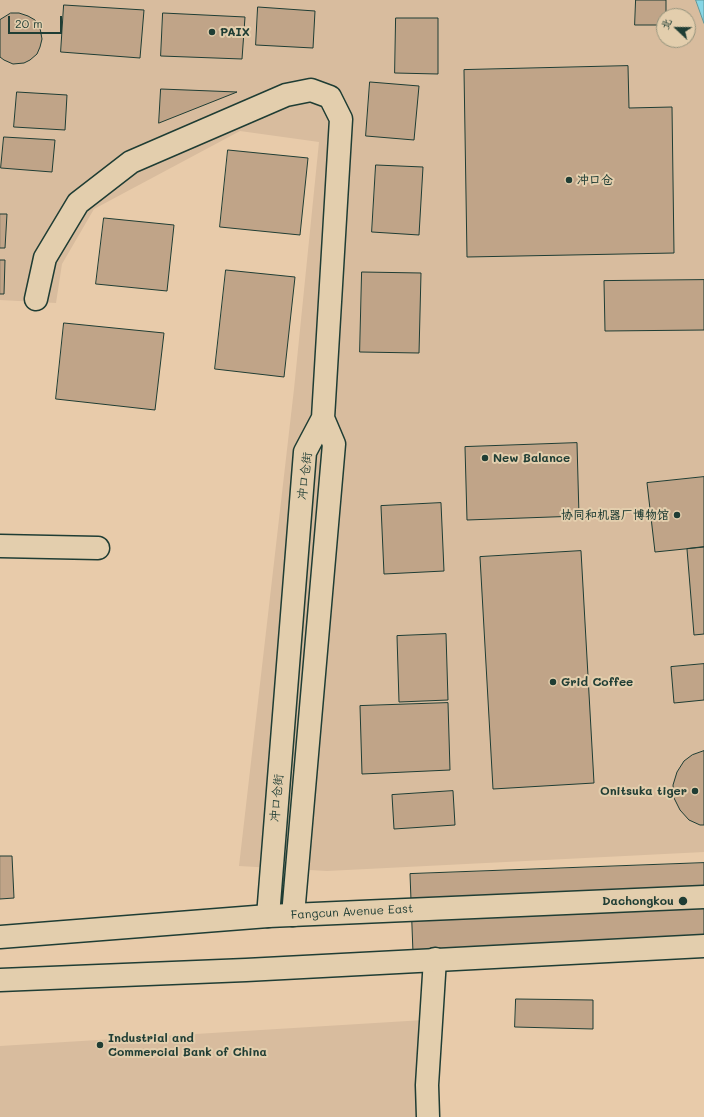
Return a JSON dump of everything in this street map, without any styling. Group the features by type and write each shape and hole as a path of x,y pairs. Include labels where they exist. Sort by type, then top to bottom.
{"main road":[{"path":"36,299 45,258 78,204 131,162 286,95 311,90 330,97 341,119 323,418"},
{"name":"冲口仓街","path":"293,915 334,444 323,418"},
{"name":"冲口仓街","path":"268,916 305,452 323,418"},
{"path":"0,546 98,548"},
{"name":"Fangcun Avenue East","path":"0,937 268,916 704,897"},
{"path":"0,980 246,970 704,946"},
{"path":"428,1117 428,1085 435,959"}],"shaded area":[{"path":"0,0 696,0 704,23 704,852 327,871 239,866 294,389 319,142 240,131 94,209 62,264 56,303 0,300"},
{"path":"424,1020 425,1117 0,1117 0,1046"}],"water":[{"path":"696,0 704,0 704,23"}],"building":[{"path":"636,0 666,0 666,8 656,8 656,25 635,25"},
{"path":"64,5 144,10 140,58 61,52"},
{"path":"258,7 315,11 313,48 256,45"},
{"path":"11,13 19,13 28,16 35,20 40,28 42,39 37,54 24,63 13,64 0,57 0,20"},
{"path":"163,13 245,17 242,59 161,56"},
{"path":"396,18 438,18 438,74 395,73"},
{"name":"冲口仓","path":"628,66 629,108 672,107 674,253 467,257 464,70"},
{"path":"370,82 419,86 414,140 366,136"},
{"path":"161,89 237,92 159,123"},
{"path":"17,92 67,95 65,130 14,127"},
{"path":"4,137 55,140 52,172 1,168"},
{"path":"228,150 308,158 300,235 220,227"},
{"path":"376,165 423,167 419,235 372,232"},
{"path":"0,214 7,214 5,248 0,248"},
{"path":"104,218 174,225 167,291 96,284"},
{"path":"0,260 5,260 4,294 0,294"},
{"path":"226,270 295,277 284,377 215,369"},
{"path":"362,272 421,273 419,353 360,352"},
{"path":"704,280 704,330 605,331 604,281"},
{"path":"64,323 164,333 155,410 56,399"},
{"path":"577,443 579,516 467,520 465,447"},
{"name":"协同和机器厂博物馆","path":"704,477 704,547 655,552 647,483"},
{"path":"441,503 444,571 384,574 381,506"},
{"path":"704,547 704,634 694,635 687,549"},
{"path":"581,551 594,783 493,789 480,557"},
{"path":"446,634 448,700 399,702 397,636"},
{"path":"704,664 704,700 674,703 671,667"},
{"path":"448,703 450,770 362,774 360,706"},
{"path":"704,751 704,825 700,825 689,820 680,810 674,798 673,785 677,772 684,761 692,755"},
{"path":"453,791 455,825 394,829 392,795"},
{"path":"0,856 12,856 14,898 0,899"},
{"path":"704,863 704,941 413,953 410,874"},
{"path":"516,999 593,1000 593,1029 515,1027"}],"place":[{"name":"PAIX","path":"212,32"},
{"name":"冲口仓","path":"569,180"},
{"name":"New Balance","path":"485,458"},
{"name":"协同和机器厂博物馆","path":"677,515"},
{"name":"Grid Coffee","path":"553,682"},
{"name":"Onitsuka tiger","path":"695,791"},
{"name":"Dachongkou","path":"683,901"},
{"name":"Industrial and Commercial Bank of China","path":"100,1045"}]}
